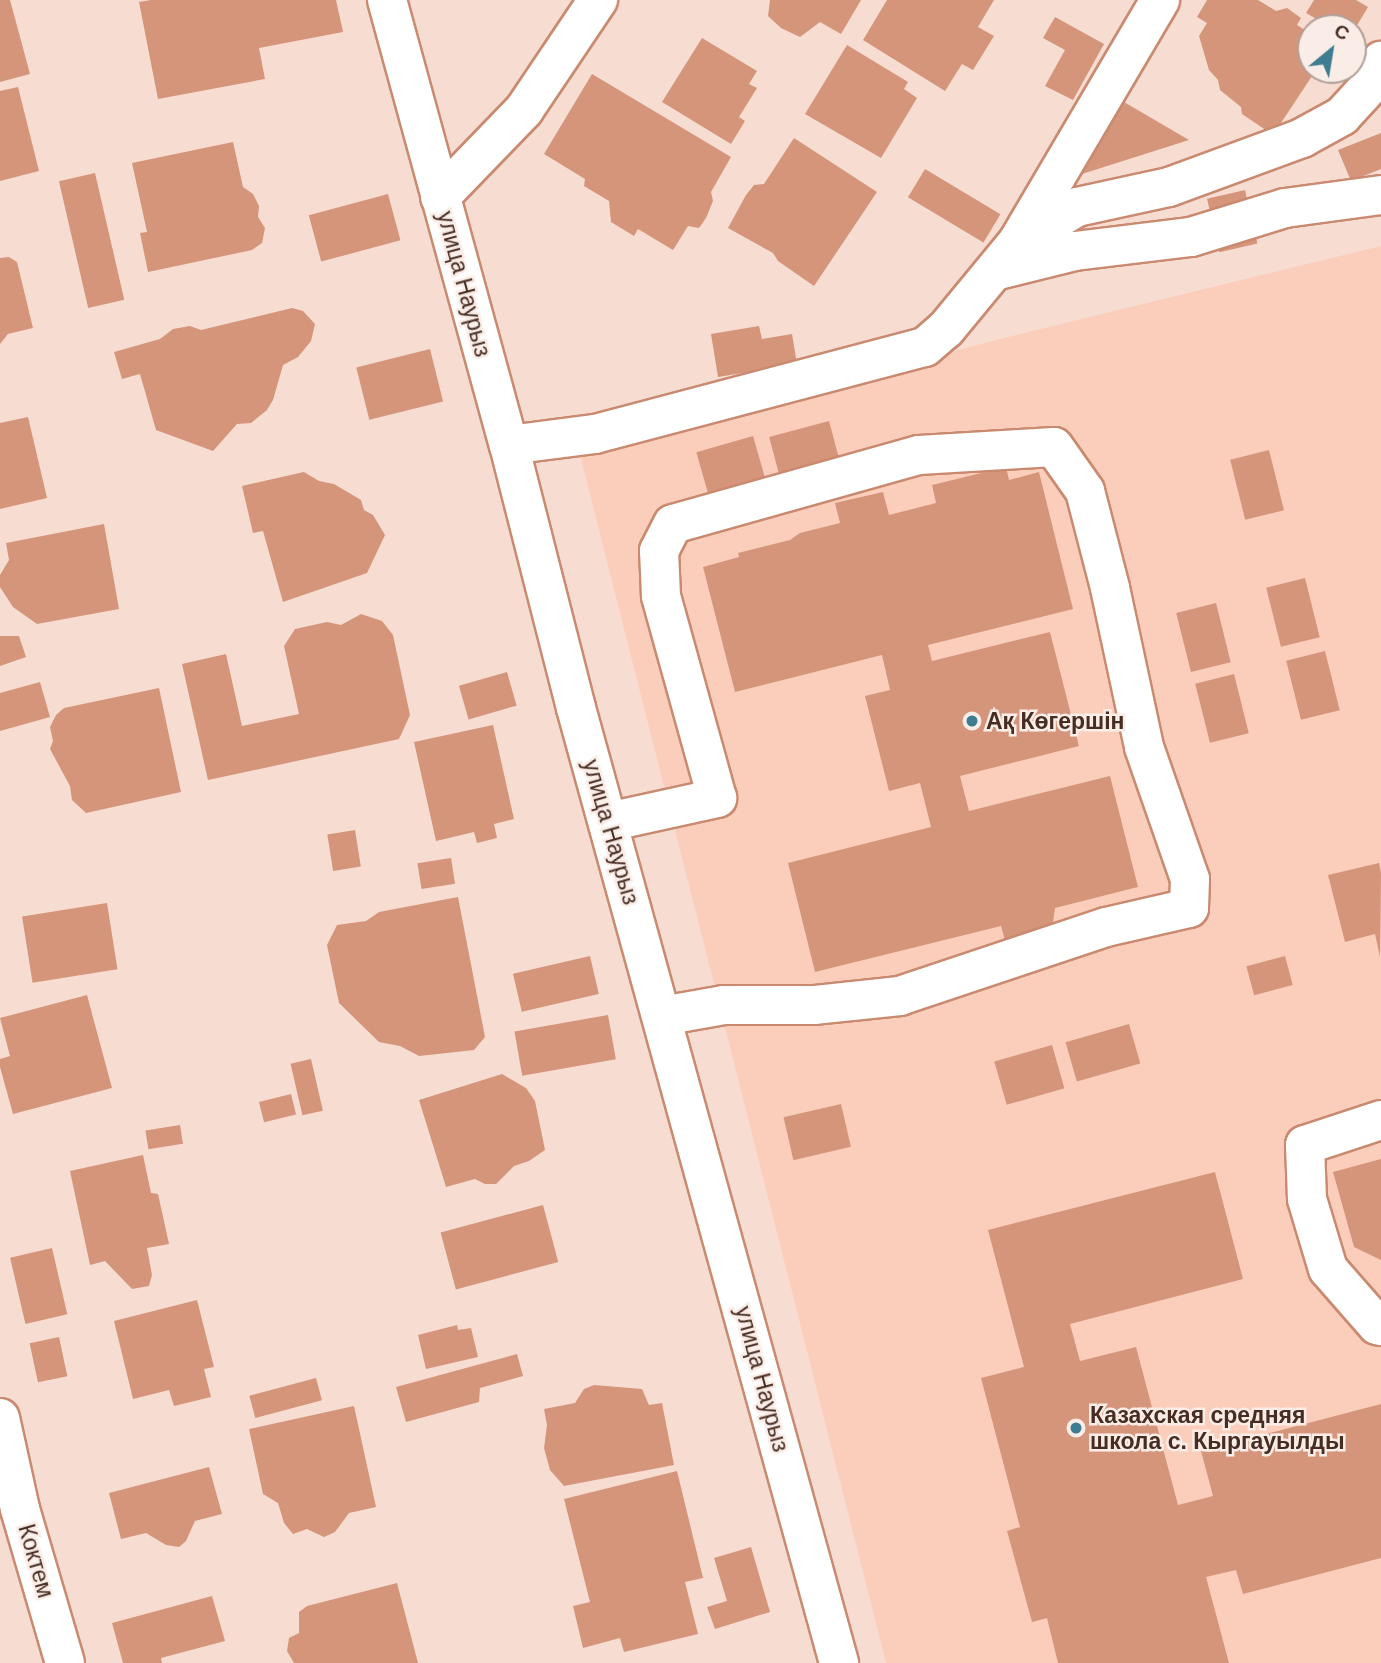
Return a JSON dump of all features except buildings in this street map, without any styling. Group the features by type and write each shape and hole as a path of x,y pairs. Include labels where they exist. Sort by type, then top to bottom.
{"street":[{"name":"улица Наурыз","path":"387,0 509,445 608,822 839,1663"},
{"path":"440,197 524,110 598,0"},
{"path":"509,445 595,434 925,347 946,329 1005,257 1160,0"},
{"path":"1005,257 1077,207 1169,187 1302,138 1342,116 1376,79 1381,61"},
{"path":"1005,257 1191,237 1285,208 1381,195"},
{"path":"608,822 717,798 661,596 659,551 673,524 919,455 1054,447 1085,491 1110,588 1144,747 1190,879 1189,908 1106,927 900,996 815,1005 724,1005 663,1016"},
{"path":"1381,1120 1304,1145 1307,1199 1328,1269 1381,1326"},
{"name":"Коктем","path":"0,1418 20,1509 65,1663"}],"shaded area":[{"path":"1381,246 1381,1663 886,1663 579,451 1000,339"}],"place":[{"name":"Ақ Көгершін","path":"972,721"},
{"name":"Казахская средняя школа с. Кыргауылды","path":"1076,1428"}]}
